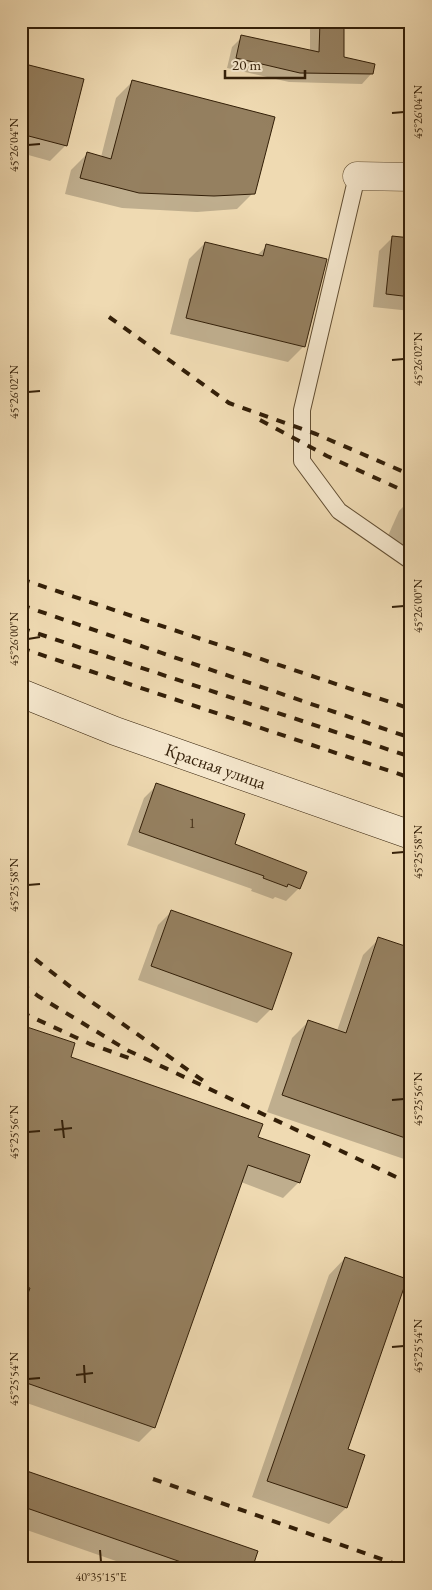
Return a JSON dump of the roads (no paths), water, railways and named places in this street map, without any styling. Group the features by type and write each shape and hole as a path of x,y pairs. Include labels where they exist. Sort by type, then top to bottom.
{"main road":[{"path":"357,176 411,177"},
{"name":"Красная улица","path":"21,693 115,731 411,835"}],"lane":[{"path":"357,176 302,410 302,461 339,511 411,561"}],"railway":[{"path":"109,317 229,403 316,434 411,475"},
{"path":"260,420 327,456 411,494"},
{"path":"21,579 411,709"},
{"path":"21,605 411,738"},
{"path":"21,628 411,757"},
{"path":"21,648 411,778"},
{"path":"21,948 72,988 205,1082"},
{"path":"21,983 38,996 127,1050 411,1184"},
{"path":"21,1012 90,1044 129,1058"},
{"path":"153,1479 410,1569"}]}
